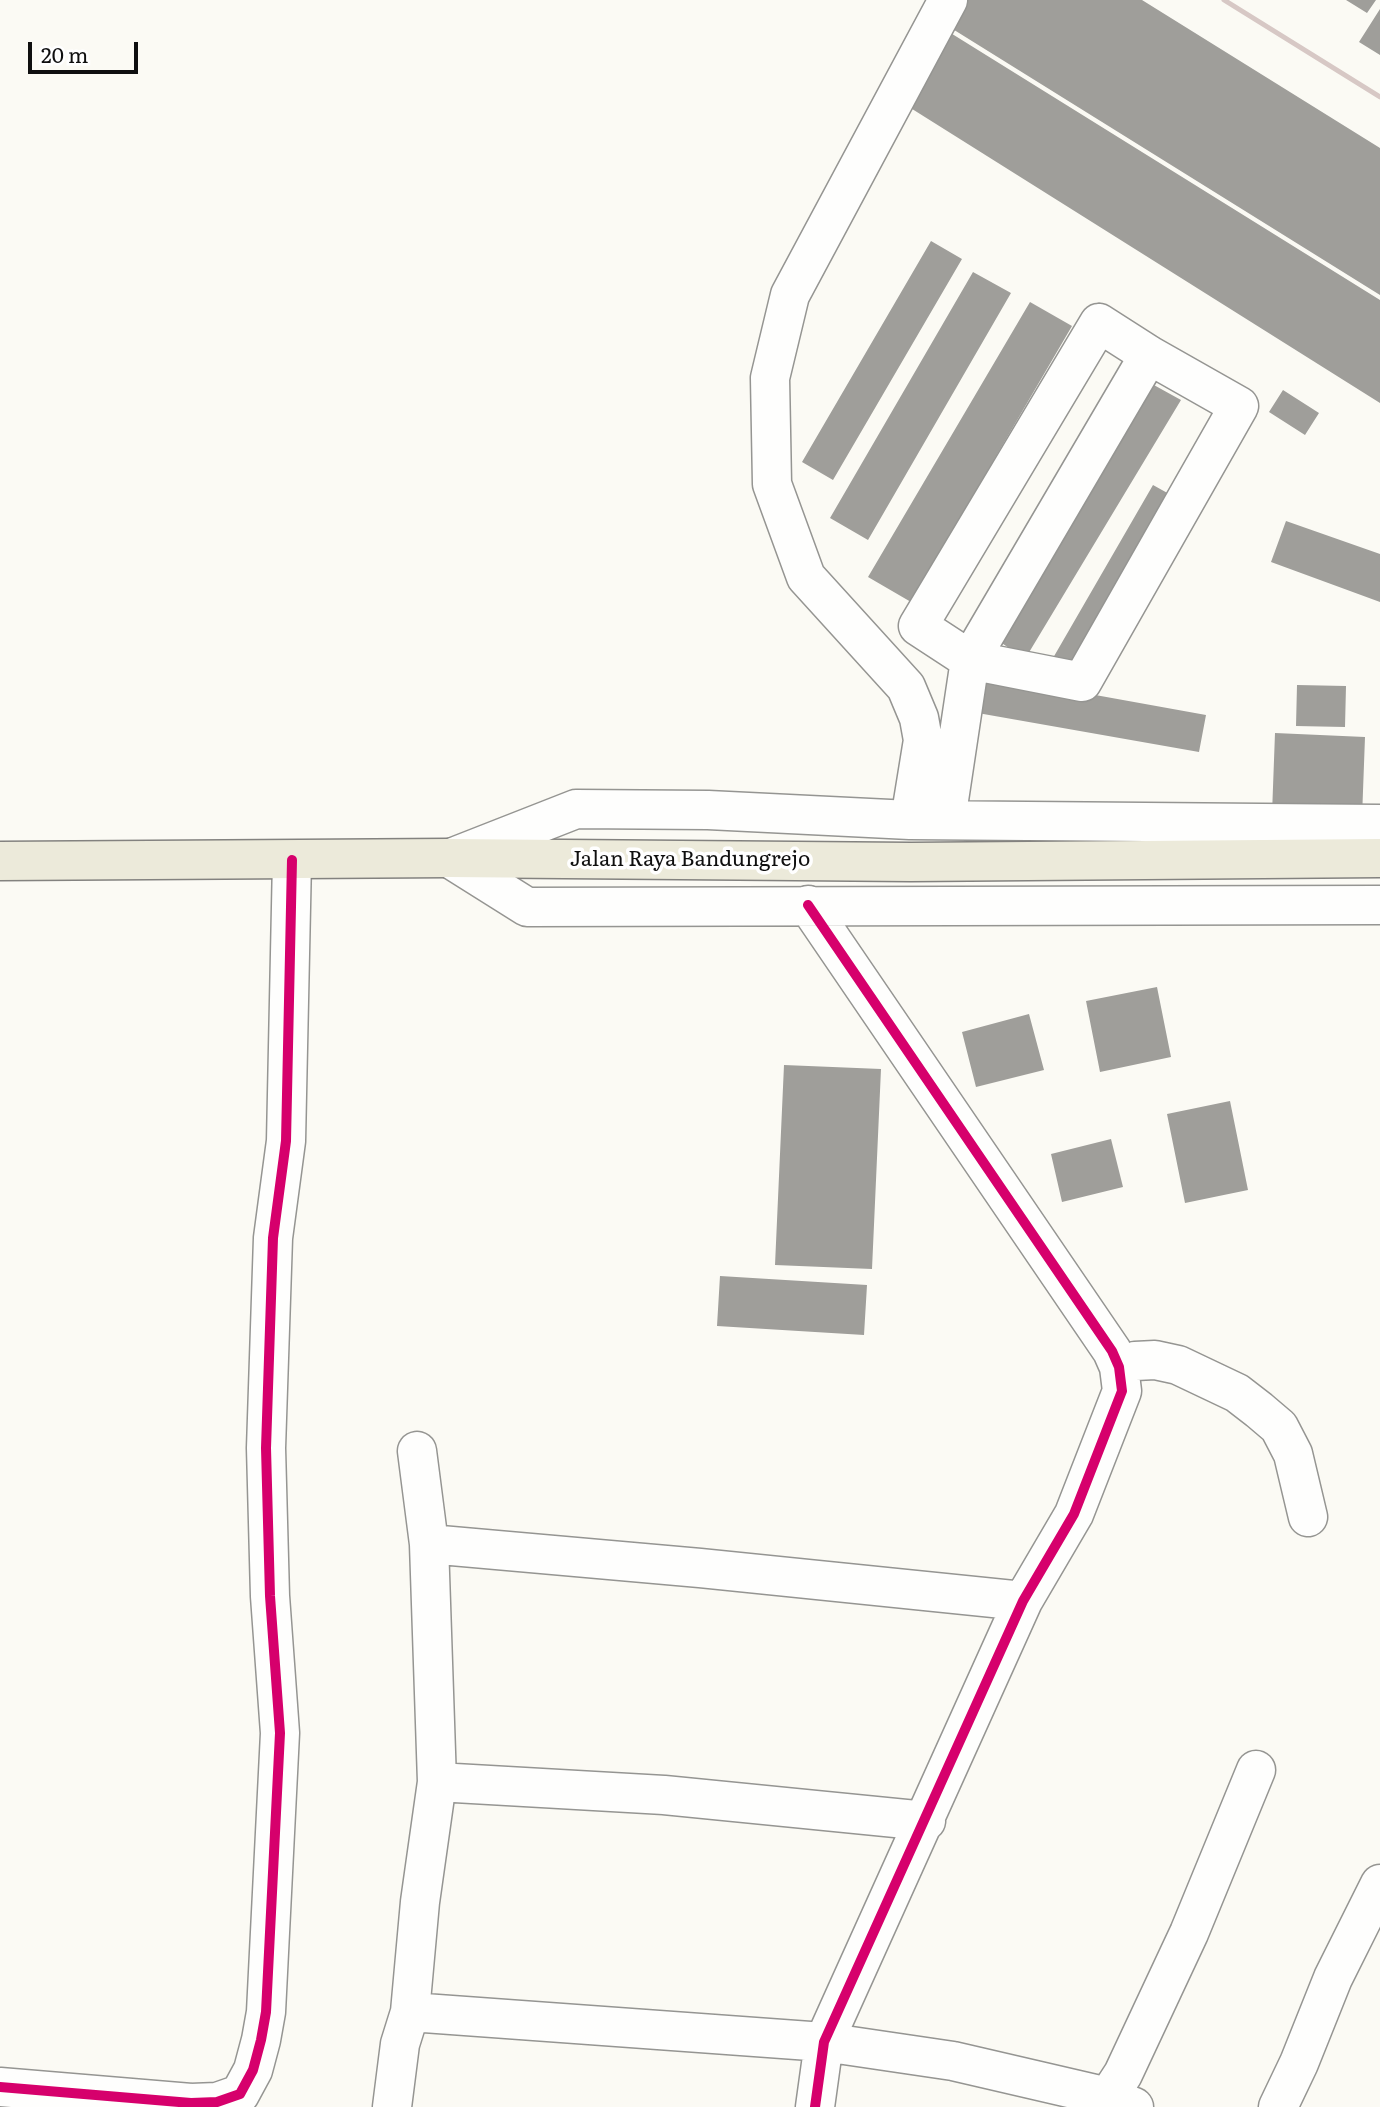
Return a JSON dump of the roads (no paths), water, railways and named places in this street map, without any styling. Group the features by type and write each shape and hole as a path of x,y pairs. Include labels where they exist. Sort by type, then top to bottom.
{"main road":[{"name":"Jalan Raya Bandungrejo","path":"0,861 449,859 911,862 1380,858"}],"street":[{"path":"928,820 923,740 919,718 906,687 806,577 772,484 770,378 790,295 948,0"},
{"path":"1099,323 1149,355 1239,406 1082,682 970,660 918,626 1099,323"},
{"path":"928,820 970,660 1149,355"},
{"path":"449,859 576,809 708,810 928,820 1380,824"},
{"path":"449,859 527,906 1380,905"},
{"path":"0,2087 191,2103 217,2102 240,2095 253,2070 261,2040 266,2012 280,1733 270,1596 266,1448 273,1238 286,1140 292,860"},
{"path":"808,905 1112,1351 1119,1367 1122,1391 1074,1514 1023,1601 824,2042 815,2107"},
{"path":"1119,1367 1135,1361 1155,1360 1178,1365 1237,1393 1259,1410 1279,1427 1293,1454 1308,1517"},
{"path":"392,2107 400,2044 410,2012 437,1782 429,1544 417,1451"},
{"path":"429,1544 1023,1601"},
{"path":"410,2012 824,2042 953,2061 1121,2102 1123,2074 1189,1933 1256,1770"},
{"path":"437,1782 664,1795 926,1821"},
{"path":"1278,2107 1333,1978 1380,1884"}],"railway":[{"path":"1224,0 1380,97"}]}
